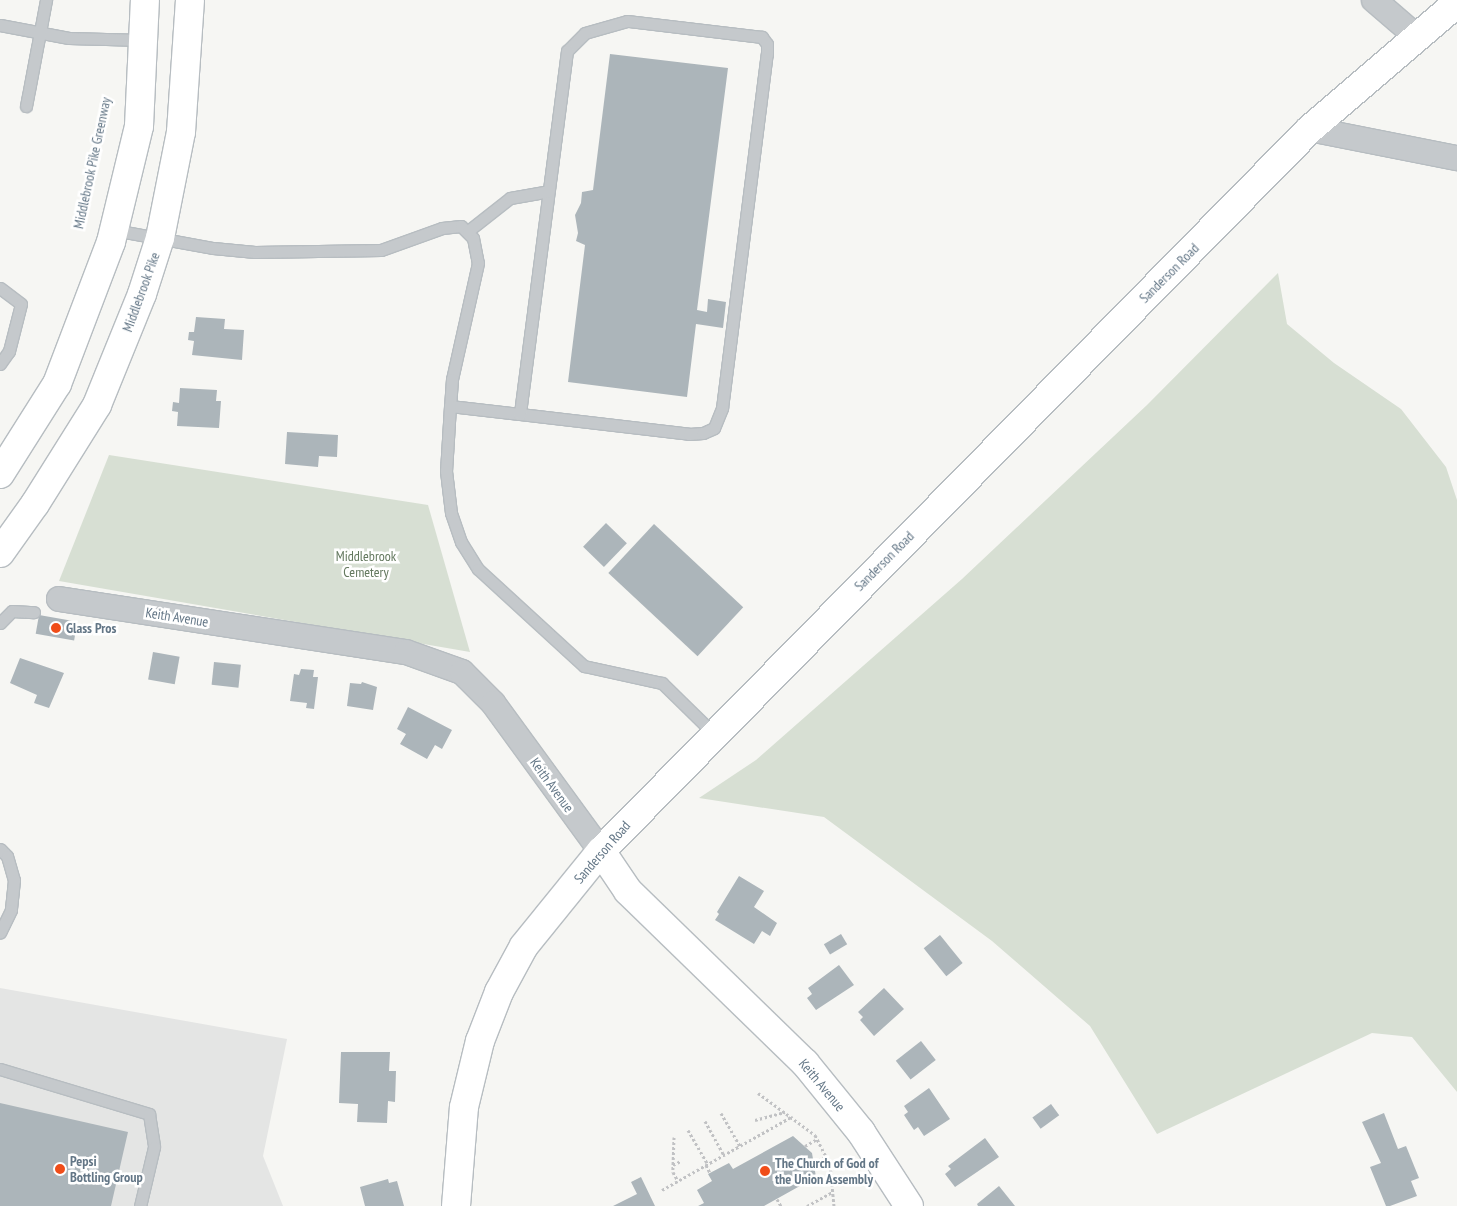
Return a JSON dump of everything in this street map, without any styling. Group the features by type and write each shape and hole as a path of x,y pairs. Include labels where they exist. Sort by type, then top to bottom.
{"street":[{"path":"0,474 57,384 114,230 139,126 145,0"},
{"name":"Middlebrook Pike","path":"0,553 35,504 96,405 142,294 160,238 181,132 190,0"},
{"path":"1374,0 1417,37"},
{"name":"Sanderson Road","path":"456,1206 464,1108 480,1041 499,992 524,946 601,851 1310,129 1457,3"},
{"path":"1310,129 1457,158"},
{"name":"Keith Avenue","path":"59,599 406,652 462,672 493,703 628,891 805,1063 861,1132 909,1206"}],"lane":[{"path":"26,106 46,0"},
{"path":"450,406 689,434 714,428 720,419 767,54 767,44 762,37 640,20 606,25 579,37 567,50 563,62 520,414"},
{"path":"0,24 69,38 144,40"},
{"path":"468,231 510,198 548,191"},
{"path":"114,230 255,252 381,250 454,226 468,231 473,238 478,263 452,379 446,471 451,512 461,542 478,569 584,666 662,683 714,734"},
{"path":"0,288 22,304 9,351 0,364"},
{"path":"0,623 12,611 34,612"},
{"path":"0,850 7,856 14,880 11,910 0,933"},
{"path":"0,1069 149,1114 154,1147 140,1206"}],"path":[{"path":"758,1093 793,1116 818,1139 830,1164 834,1206"},
{"path":"755,1120 786,1112"},
{"path":"721,1113 740,1146"},
{"path":"662,1190 793,1116"},
{"path":"705,1121 724,1155"},
{"path":"688,1130 710,1173"},
{"path":"674,1138 673,1165 678,1181"},
{"path":"805,1146 818,1139"},
{"path":"814,1162 826,1156"},
{"path":"673,1165 681,1161"},
{"path":"807,1206 832,1192"},
{"path":"777,1199 781,1206"}],"shaded area":[{"path":"0,988 287,1039 263,1156 283,1206 0,1206"}],"green space":[{"path":"1278,273 1287,324 1334,363 1401,409 1446,467 1457,500 1457,1092 1412,1037 1372,1033 1157,1134 1090,1026 992,941 824,817 699,798 756,760 962,579 1147,405"},
{"name":"Middlebrook Cemetery","path":"109,455 428,505 470,652 59,581"}],"building":[{"path":"610,54 728,68 697,310 707,312 708,299 726,302 723,328 696,324 687,397 568,382 585,245 576,241 578,233 575,215 581,203 582,192 593,190"},
{"path":"196,317 225,319 224,329 244,330 242,360 192,355 194,341 188,340 189,332 194,332"},
{"path":"180,388 217,390 216,401 221,401 219,428 177,426 178,412 172,411 173,402 179,403"},
{"path":"287,432 338,435 337,457 319,456 318,467 285,464"},
{"path":"606,523 627,543 604,567 583,547"},
{"path":"654,524 743,607 698,656 608,573"},
{"name":"Glass Pros","path":"39,615 77,622 74,640 36,634"},
{"path":"153,652 180,657 175,684 148,680"},
{"path":"20,658 64,673 49,708 34,703 37,695 10,683"},
{"path":"214,662 241,665 238,688 212,685"},
{"path":"301,669 314,670 313,677 318,677 314,709 306,708 307,703 290,701 294,674 299,675"},
{"path":"362,682 377,687 373,710 347,706 350,683 361,684"},
{"path":"408,707 452,730 442,749 435,745 427,759 400,744 406,734 397,729"},
{"path":"739,876 764,891 754,907 777,923 770,936 762,931 754,944 715,920 719,914 717,912"},
{"path":"841,934 847,944 830,955 824,944"},
{"path":"940,935 963,963 946,976 924,948"},
{"path":"839,965 854,985 816,1010 807,998 812,994 808,988"},
{"path":"884,988 904,1009 874,1036 860,1020 863,1017 858,1012"},
{"path":"921,1041 936,1060 911,1080 896,1061"},
{"path":"341,1052 390,1052 389,1071 396,1071 395,1102 388,1101 387,1123 357,1122 358,1104 339,1103"},
{"path":"929,1088 950,1119 924,1136 918,1127 914,1130 904,1115 908,1112 904,1106"},
{"name":"Pepsi Bottling Group","path":"0,1103 128,1132 111,1206 0,1206"},
{"path":"1051,1104 1059,1115 1041,1129 1032,1118"},
{"path":"1384,1113 1398,1149 1406,1146 1419,1178 1411,1181 1417,1196 1390,1206 1386,1206 1370,1167 1381,1163 1362,1122"},
{"name":"The Church of God of the Union Assembly","path":"793,1136 812,1153 816,1177 764,1206 698,1206 704,1203 697,1190 712,1181 708,1174 729,1163 733,1169"},
{"path":"985,1138 999,1157 955,1187 945,1174 951,1169 948,1166"},
{"path":"641,1177 655,1206 613,1206 637,1194 631,1182"},
{"path":"388,1179 389,1183 397,1181 404,1206 365,1206 360,1187"},
{"path":"999,1186 1015,1206 978,1206 977,1204"}],"place":[{"name":"Glass Pros","path":"56,628"},
{"name":"Pepsi Bottling Group","path":"60,1169"},
{"name":"The Church of God of the Union Assembly","path":"765,1171"}]}
